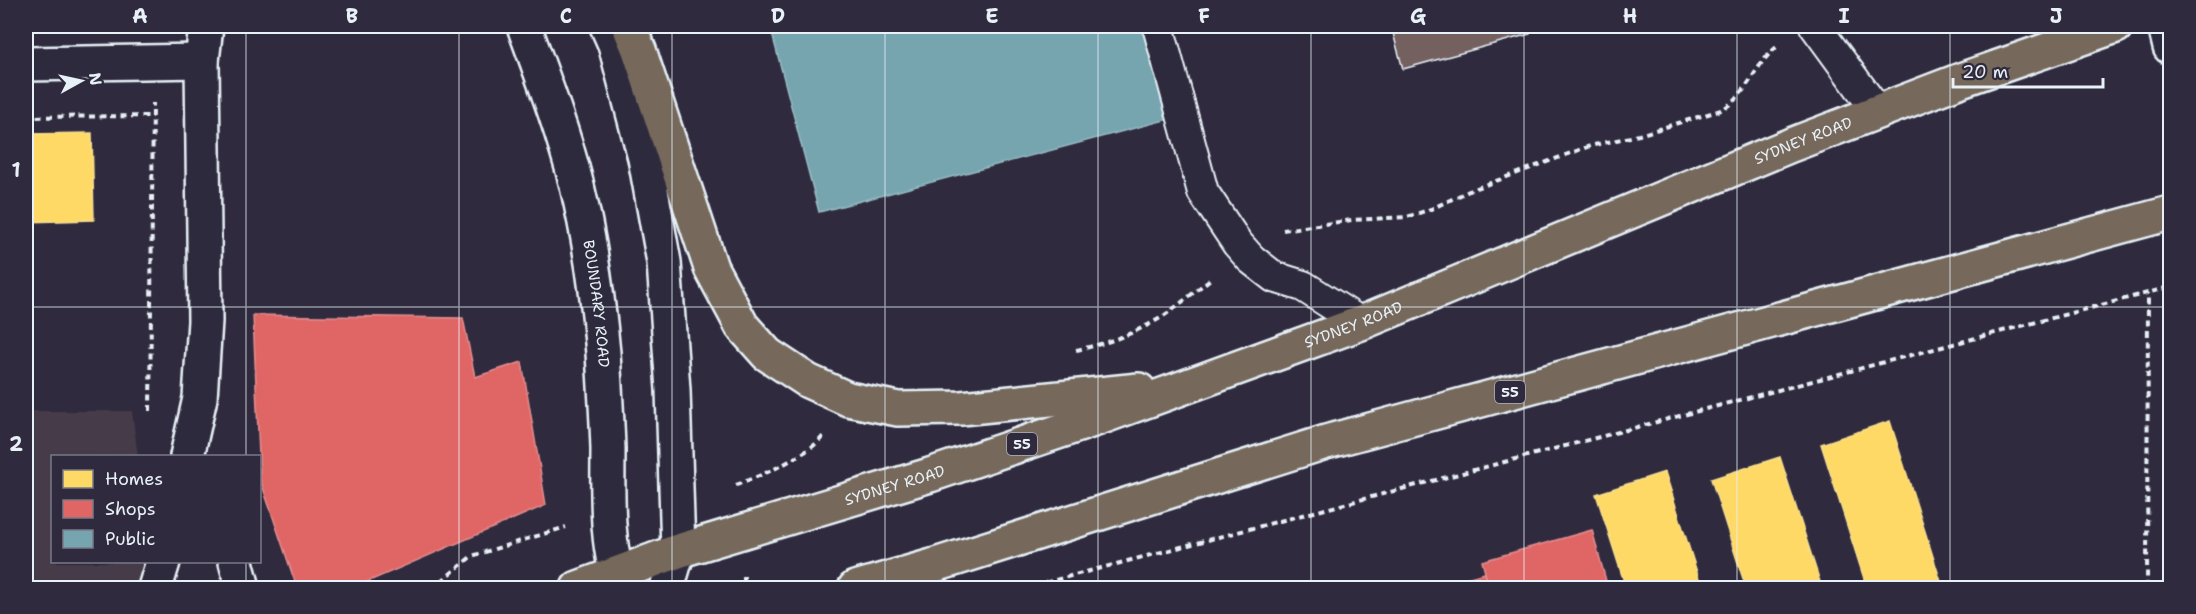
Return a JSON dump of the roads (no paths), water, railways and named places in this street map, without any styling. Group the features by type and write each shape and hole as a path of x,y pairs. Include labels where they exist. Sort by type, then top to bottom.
{"highway":[{"path":"629,26 711,268 742,326 767,354 808,381 848,399 898,409 961,408 1188,386"},
{"name":"SYDNEY ROAD","path":"578,588 620,582 678,551 930,475 1188,386 1361,322 1636,207 1878,112 1961,80 2116,26"},
{"name":"55","path":"855,588 942,563 1326,442 2170,213"}],"main road":[{"path":"187,455 201,398 205,321 202,61 206,26"},
{"name":"BOUNDARY ROAD","path":"524,26 551,99 577,187 593,273 603,353 608,435 609,516 620,582"},
{"path":"607,26 615,44 645,158 664,262 674,390 678,551 667,588"},
{"path":"2165,26 2170,47"},
{"path":"26,64 202,61"},
{"path":"201,398 212,455"},
{"path":"155,588 162,563"},
{"path":"237,563 243,588"}],"lane":[{"path":"1158,26 1203,192 1237,243 1251,259 1274,277 1303,286 1361,322"},
{"path":"1815,26 1878,112"}]}
